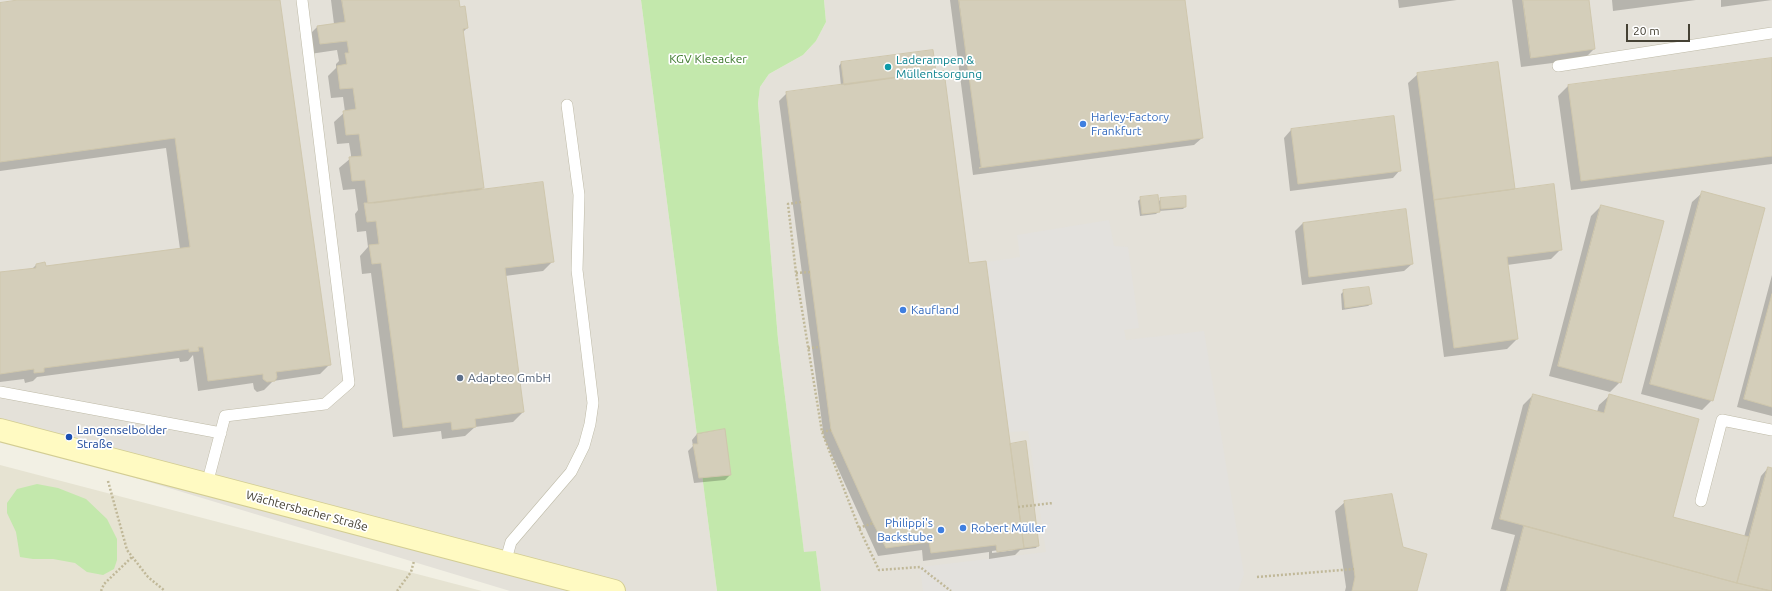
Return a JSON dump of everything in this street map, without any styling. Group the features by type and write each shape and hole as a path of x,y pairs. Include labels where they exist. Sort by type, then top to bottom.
{"street":[{"name":"Wächtersbacher Straße","path":"0,430 614,591"}],"lane":[{"path":"207,484 225,416 324,404 349,383 302,0"},
{"path":"1558,66 1772,33"},
{"path":"505,563 511,542 572,472 584,446 590,424 593,403 577,270 579,195 567,105"},
{"path":"0,392 221,433"},
{"path":"1701,501 1722,420 1772,430"}],"path":[{"path":"801,202 788,204 796,273 822,432 859,528 879,570 920,567 951,591"},
{"path":"796,273 810,272"},
{"path":"808,348 820,347"},
{"path":"822,432 831,430"},
{"path":"113,459 107,476 127,550 148,577 165,591"},
{"path":"1018,507 1052,503"},
{"path":"859,528 873,523"},
{"path":"396,591 411,572 419,540"},
{"path":"101,591 104,584 132,557"},
{"path":"1258,577 1354,569"}],"shaded area":[{"path":"0,0 641,0 717,591 510,591 0,437"},
{"path":"824,0 1772,0 1772,591 821,591 816,551 804,553 778,339 758,103 760,87 769,74 803,55 816,41 826,22"},
{"path":"1109,220 1114,246 1128,247 1139,328 1124,330 1126,340 1204,331 1244,574 1238,591 923,591 920,567 1046,552 1028,431 1009,432 987,262 1020,257 1017,235"},
{"path":"0,465 482,591 0,591"}],"green space":[{"name":"KGV Kleeacker","path":"641,0 824,0 826,22 816,41 803,55 769,74 760,87 758,103 778,339 804,552 816,551 821,591 717,591"},
{"path":"37,484 58,488 86,499 107,519 117,539 117,560 114,569 103,575 87,572 75,563 53,559 33,559 20,557 16,532 7,513 7,503 17,489"}],"building":[{"path":"18,0 280,0 331,365 276,372 277,377 275,381 267,382 263,379 263,374 208,381 203,347 198,347 199,351 189,352 189,349 44,368 44,372 34,373 34,369 0,374 0,272 36,268 36,264 45,262 46,266 190,247 175,138 0,162 0,3"},
{"path":"342,0 459,0 460,7 465,6 468,28 463,29 484,188 368,203 365,180 352,181 349,157 362,156 359,134 346,135 343,111 356,109 353,88 340,89 337,66 347,64 345,53 349,53 347,41 320,44 317,26 345,22"},
{"path":"959,0 1185,0 1203,138 979,168 981,167"},
{"path":"1523,0 1589,0 1595,49 1531,58"},
{"name":"Laderampen & Müllentsorgung","path":"933,50 936,72 844,85 841,62"},
{"path":"1772,58 1772,156 1581,181 1568,85"},
{"path":"1498,62 1515,189 1434,200 1417,73"},
{"name":"Kaufland","path":"944,71 969,263 986,261 1024,548 997,552 996,545 931,553 929,542 886,548 873,523 831,430 786,92"},
{"path":"1394,116 1401,171 1298,184 1291,129"},
{"path":"543,182 554,262 505,268 524,412 475,419 476,427 452,430 451,422 403,428 381,263 372,264 369,245 379,244 376,221 367,222 364,203"},
{"path":"1554,184 1562,250 1507,257 1518,339 1454,348 1434,200"},
{"path":"1702,191 1765,208 1713,401 1650,384"},
{"path":"1158,195 1160,212 1142,214 1140,197"},
{"path":"1186,196 1186,207 1161,209 1160,198"},
{"path":"1601,205 1664,221 1621,383 1558,366"},
{"path":"1406,209 1413,264 1309,277 1303,223"},
{"path":"1369,287 1372,304 1345,308 1343,290"},
{"path":"1772,294 1772,407 1744,399"},
{"path":"1533,394 1604,413 1609,394 1699,419 1673,517 1749,537 1737,583 1500,519"},
{"path":"725,429 731,475 699,478 693,444 698,444 697,434"},
{"path":"1026,441 1039,546 1024,548 1010,444"},
{"path":"1768,467 1772,468 1772,591 1737,583"},
{"path":"1392,494 1403,547 1427,554 1417,591 1352,591 1355,577 1344,501"},
{"path":"1524,526 1737,583 1769,591 1507,591"}],"place":[{"name":"Laderampen & Müllentsorgung","path":"888,67"},
{"name":"Harley-Factory Frankfurt","path":"1083,124"},
{"name":"Kaufland","path":"903,310"},
{"name":"Adapteo GmbH","path":"460,378"},
{"name":"Langenselbolder Straße","path":"69,437"},
{"name":"Robert Müller","path":"963,528"},
{"name":"Philippi's Backstube","path":"941,530"}]}
